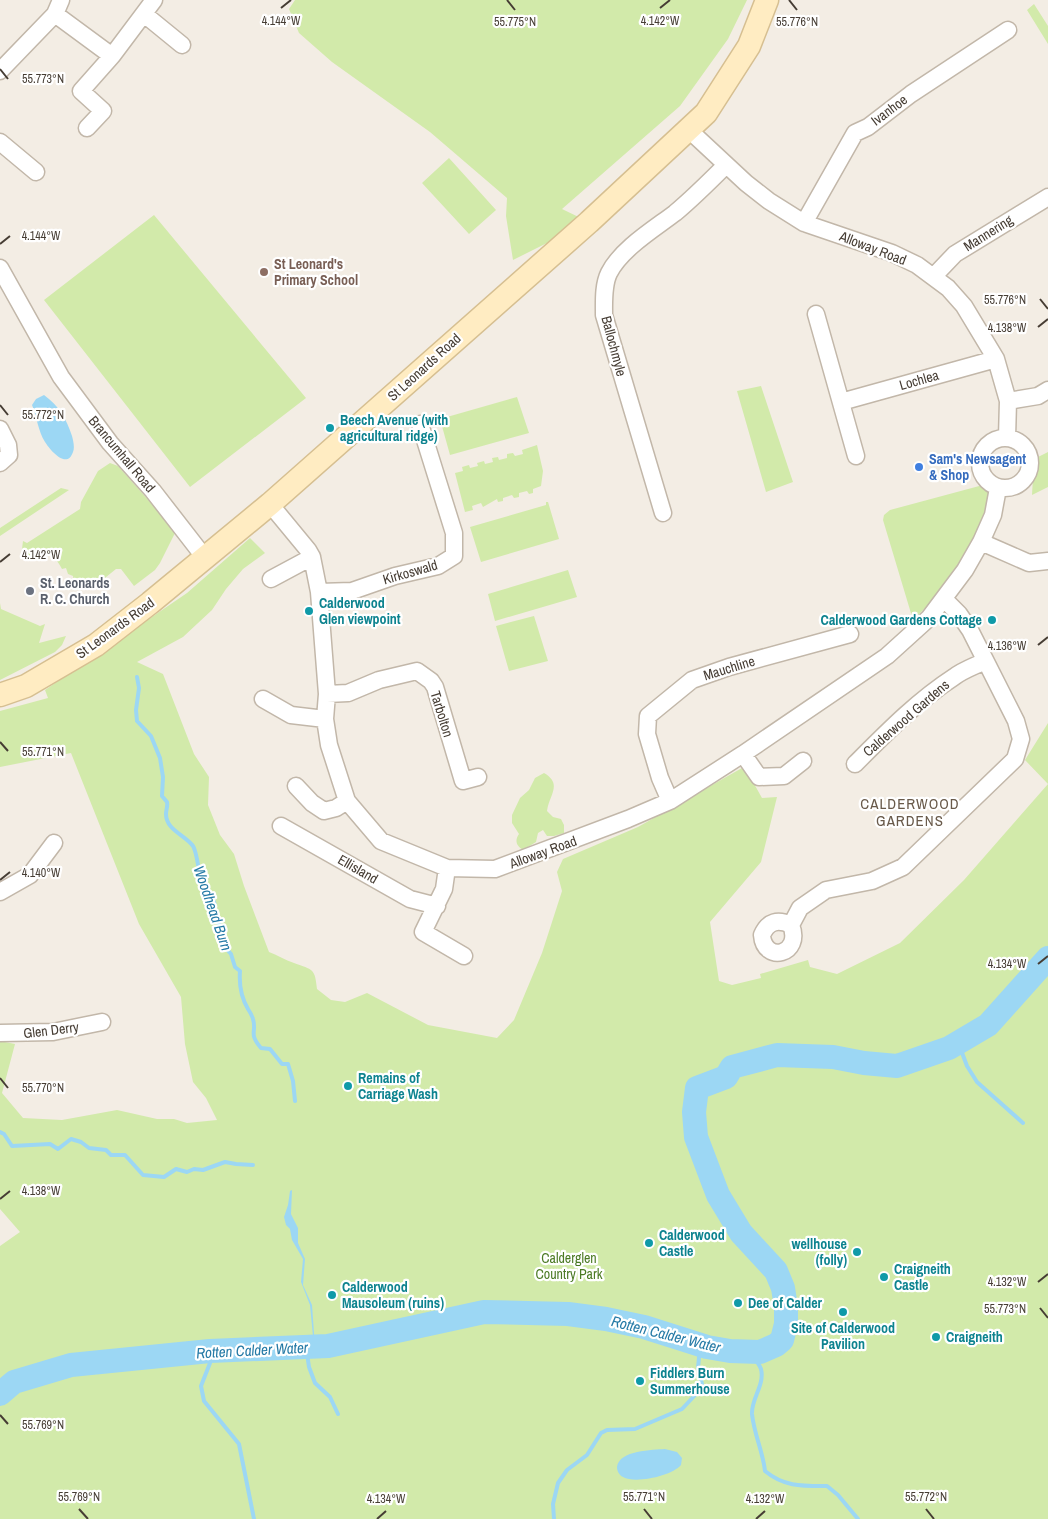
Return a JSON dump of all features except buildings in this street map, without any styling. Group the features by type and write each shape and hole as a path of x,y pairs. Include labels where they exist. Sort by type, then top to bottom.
{"street":[{"path":"87,128 103,111 81,91 112,56 154,0"},
{"name":"St Leonards Road","path":"0,695 26,686 96,645 205,558 270,504 589,222 706,113 748,49 767,0"},
{"path":"2,64 58,7 112,56"},
{"path":"144,14 182,45"},
{"name":"Ivanhoe","path":"804,223 855,133 868,127 911,94 1008,30"},
{"name":"Alloway Road","path":"689,130 746,183 769,201 804,223 892,253 934,276 948,288 964,306 996,359 1008,401 1007,438"},
{"path":"0,142 36,172"},
{"name":"Ballochmyle","path":"663,513 604,315 606,287 609,273 623,255 704,188 726,165"},
{"name":"Mannering","path":"934,276 955,254 1048,197"},
{"name":"Brancumhall Road","path":"1,272 61,377 110,443 153,491 205,558"},
{"path":"816,314 856,456"},
{"name":"Lochlea","path":"841,402 996,359"},
{"path":"1008,401 1038,396 1048,390"},
{"name":"Kirkoswald","path":"319,592 352,591 395,576 438,566 454,556 454,532 420,424"},
{"path":"0,430 9,450 9,455 0,463"},
{"path":"1007,438 1021,444 1026,449 1030,463 1029,470 1020,483 1006,489 998,488 985,479 981,472 981,455 991,442 1007,438"},
{"name":"Alloway Road","path":"270,504 312,557 319,592 327,694 325,719 329,744 346,801 381,841 448,868 495,870 601,830 670,801 744,754 887,656 929,618 965,570 981,542 993,515 998,488"},
{"path":"981,542 1029,563 1048,561"},
{"path":"271,579 312,557"},
{"path":"791,925 800,908 826,890 872,881 903,867 1015,759 1020,739 1016,721 970,630 959,614 944,599"},
{"name":"Mauchline","path":"670,801 660,778 647,734 648,716 692,680 729,667 850,634"},
{"name":"Calderwood Gardens","path":"855,764 931,693 956,675 985,661"},
{"name":"Tarbolton","path":"327,694 348,693 379,680 416,671 431,681 435,687 462,781 478,778"},
{"path":"263,699 291,715 325,719"},
{"path":"744,754 759,776 784,776 803,761"},
{"path":"296,786 312,803 324,812 336,808 346,801"},
{"name":"Ellisland","path":"281,826 410,899 437,906"},
{"path":"0,892 30,875 54,843"},
{"path":"448,868 444,889 423,932 464,956"},
{"name":"Glen Derry","path":"0,1034 53,1032 102,1022"}],"green space":[{"path":"295,0 747,0 728,39 680,106 562,209 589,222 513,260 506,216 507,198 430,132 332,62 299,33 289,9"},
{"path":"1034,4 1048,26 1048,44 1027,10"},
{"path":"449,158 496,210 469,234 422,183"},
{"path":"154,215 306,398 190,487 44,300"},
{"path":"761,386 793,482 766,492 737,391"},
{"path":"517,397 529,433 450,455 440,419"},
{"path":"537,445 543,471 541,486 533,489 533,493 529,494 527,491 519,493 519,497 514,498 512,495 498,502 497,499 483,507 481,503 472,506 473,510 465,512 455,473 463,471 462,467 469,465 470,468 478,466 477,463 484,461 485,464 493,462 492,458 498,457 499,460 507,458 507,454 513,453 515,456 523,454 522,450"},
{"path":"1048,452 1048,487 1032,495 1034,459"},
{"path":"110,463 118,466 176,531 155,570 134,586 121,569 116,569 95,586 75,590 73,576 68,574 66,568 62,569 56,560 48,555 28,556 22,549 23,541 27,543 80,509 81,502 98,471"},
{"path":"983,485 990,493 986,512 971,547 951,578 913,620 883,520 884,515 890,510"},
{"path":"61,488 69,490 0,536 0,528"},
{"path":"546,502 548,502 559,539 481,562 470,527 546,505"},
{"name":"Calderglen Country Park","path":"250,538 265,553 243,569 212,610 183,637 137,662 163,674 194,754 209,777 208,805 220,835 234,854 269,952 312,971 317,989 331,1000 345,1002 367,993 428,1025 497,1038 514,1020 542,953 562,891 557,872 563,859 638,827 742,768 748,773 762,798 777,797 761,862 710,922 719,981 732,985 761,978 760,974 808,960 810,967 837,974 900,943 964,880 1048,784 1048,1519 0,1519 0,1246 20,1232 0,1209 0,1041 15,1044 2,1093 23,1118 62,1120 117,1110 157,1119 174,1119 187,1123 217,1120 206,1098 193,1082 185,1044 181,997 139,924 71,753 0,767 0,711 48,698 45,690 187,593"},
{"path":"568,570 577,597 495,621 488,594"},
{"path":"0,603 1,609 40,626 45,624 39,643 66,636 62,645 55,652 0,680"},
{"path":"534,616 548,661 509,671 496,626"},
{"path":"1048,723 1048,784 1025,760"},
{"path":"544,773 550,777 554,786 547,811 553,817 561,819 564,825 564,833 547,836 543,830 538,833 536,842 523,850 517,843 519,834 512,823 512,815 520,798 529,790 535,778"}],"water":[{"path":"44,395 61,413 72,436 74,450 67,459 63,459 54,453 45,442 41,433 32,405 36,399"},
{"path":"292,1190 291,1214 298,1228 298,1243 305,1259 303,1285 312,1305 315,1347 310,1305 301,1282 303,1259 292,1240 290,1229 286,1225 284,1217 290,1191"},
{"path":"665,1449 677,1452 682,1458 681,1465 676,1469 653,1478 636,1480 623,1477 618,1473 619,1461 624,1457 637,1452"}],"waterway":[{"name":"Woodhead Burn","path":"137,677 139,688 136,710 137,721 151,736 160,758 163,777 162,796 167,802 167,820 172,828 193,846 200,877 205,881 206,888 215,905 213,913 220,926 224,946 231,954 235,967 240,971 241,990 252,1015 255,1039 261,1048 270,1049 282,1064 288,1064 293,1081 295,1101"},
{"name":"Rotten Calder Water","path":"0,1394 14,1382 71,1365 210,1351 328,1346 484,1312 568,1314 606,1319 644,1327 707,1347 730,1351 760,1352 776,1345 782,1340 786,1324 783,1288 776,1271 741,1233 718,1195 696,1137 694,1112 697,1088 726,1077 732,1067 777,1055 833,1057 864,1063 897,1066 949,1048 988,1025 1048,958"},
{"path":"958,1042 967,1066 977,1082 1023,1123"},
{"path":"0,1132 4,1134 12,1146 50,1144 58,1149 71,1139 81,1142 89,1148 106,1150 111,1155 125,1155 143,1175 164,1177 176,1169 187,1172 194,1169 203,1170 225,1162 253,1165"},
{"path":"306,1347 309,1367 315,1383 330,1397 338,1414"},
{"path":"554,1519 553,1504 558,1483 567,1470 587,1455 601,1433 607,1430 635,1429 682,1409 697,1393 702,1384 698,1368 700,1347"},
{"path":"210,1351 210,1363 201,1386 204,1401 239,1444 254,1519"},
{"path":"751,1353 760,1367 762,1375 752,1414 765,1471 787,1483 827,1486 838,1495 858,1519"}],"place":[{"name":"St Leonard's Primary School","path":"264,272"},
{"name":"Beech Avenue (with agricultural ridge)","path":"330,428"},
{"name":"Sam's Newsagent & Shop","path":"919,467"},
{"name":"St. Leonards R. C. Church","path":"30,591"},
{"name":"Calderwood Glen viewpoint","path":"309,611"},
{"name":"Calderwood Gardens Cottage","path":"992,620"},
{"name":"Remains of Carriage Wash","path":"348,1086"},
{"name":"Calderwood Castle","path":"649,1243"},
{"name":"wellhouse (folly)","path":"857,1252"},
{"name":"Craigneith Castle","path":"884,1277"},
{"name":"Calderwood Mausoleum (ruins)","path":"332,1295"},
{"name":"Dee of Calder","path":"738,1303"},
{"name":"Site of Calderwood Pavilion","path":"843,1312"},
{"name":"Craigneith","path":"936,1337"},
{"name":"Fiddlers Burn Summerhouse","path":"640,1381"}],"district":[{"name":"CALDERWOOD GARDENS","path":"910,812"}]}
